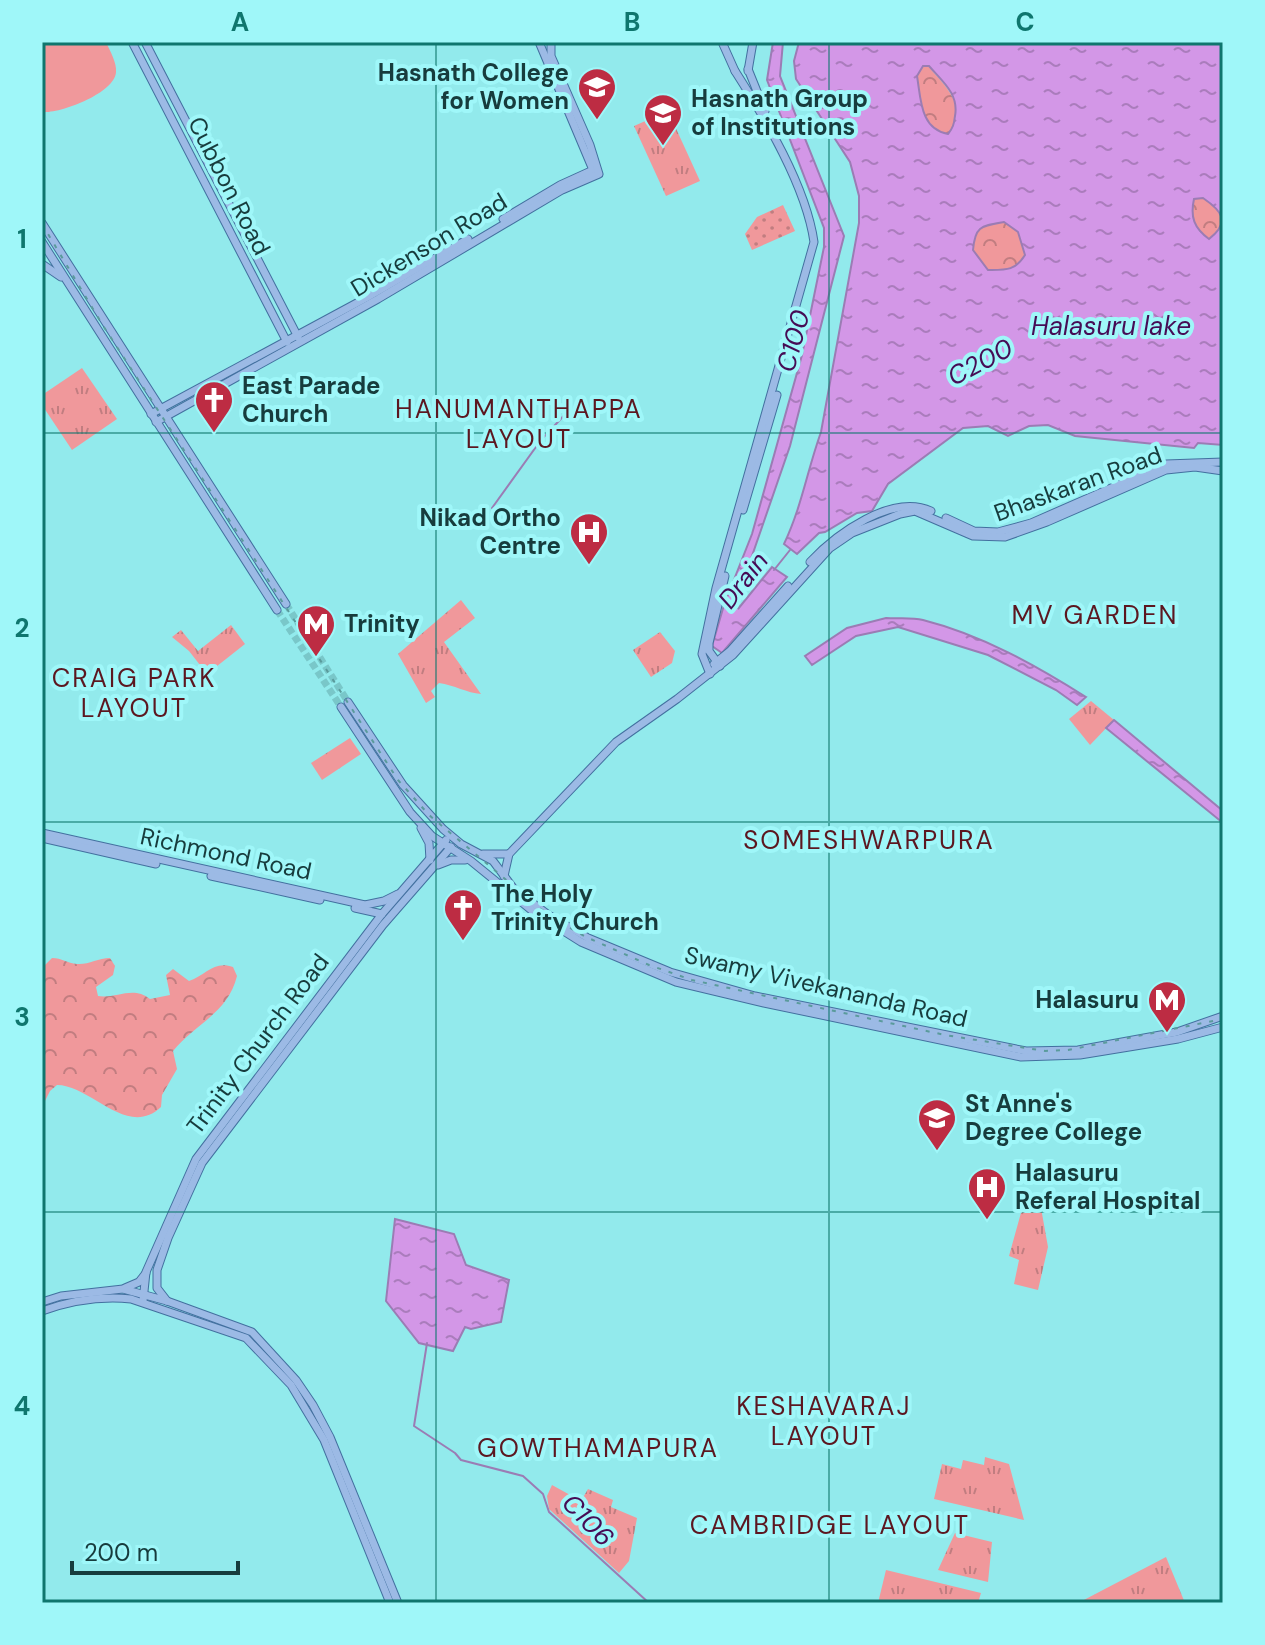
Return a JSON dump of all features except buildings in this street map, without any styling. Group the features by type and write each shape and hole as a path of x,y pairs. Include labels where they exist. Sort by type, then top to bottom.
{"main road":[{"name":"Cubbon Road","path":"132,42 289,344"},
{"name":"Cubbon Road","path":"145,42 299,339"},
{"name":"Dickenson Road","path":"151,414 162,412 378,299 561,188 599,174 539,42"},
{"name":"Dickenson Road","path":"551,42 551,56 566,96"},
{"path":"718,664 709,651 709,643 814,242 806,209 776,141 735,71 722,42"},
{"path":"735,71 744,76 753,42"},
{"path":"707,673 702,654 703,643 716,588 794,336 818,239 804,192 748,69"},
{"path":"153,84 164,78"},
{"path":"176,128 187,122"},
{"path":"42,223 286,604"},
{"path":"42,242 277,610"},
{"path":"42,264 66,281"},
{"name":"Dickenson Road","path":"156,422 162,412"},
{"name":"Bhaskaran Road","path":"899,511 912,505 974,531 998,532 1031,523 1166,464 1223,462"},
{"name":"Bhaskaran Road","path":"899,511 915,511 973,536 1005,537 1166,470 1195,467 1223,471"},
{"path":"500,884 509,854 622,736 677,699 718,664 826,544 865,519 899,511"},
{"name":"Swamy Vivekananda Road","path":"418,823 345,705 408,793 432,820 454,838 493,861 514,889 594,941 670,972 755,996 1026,1051 1078,1050 1177,1032 1223,1016"},
{"path":"418,823 463,856"},
{"path":"418,823 429,843 433,863"},
{"name":"Richmond Road","path":"42,836 382,914 396,910"},
{"path":"433,863 454,838"},
{"name":"Richmond Road","path":"90,847 365,905 400,893"},
{"path":"481,854 509,854"},
{"name":"Swamy Vivekananda Road","path":"463,856 535,913 581,942 676,982 764,1003 1011,1056 1036,1058 1067,1057 1178,1039 1223,1027"},
{"name":"Swamy Vivekananda Road","path":"463,856 480,861 500,884"},
{"path":"433,863 459,859 471,861"},
{"name":"Trinity Church Road","path":"143,1298 146,1272 196,1159 382,914 433,863"},
{"name":"Trinity Church Road","path":"167,1301 157,1288 157,1270 202,1163 433,863"},
{"path":"42,1302 61,1296 123,1289 139,1282 146,1272"},
{"path":"123,1289 246,1338 291,1385 324,1440 390,1603"},
{"path":"42,1311 64,1303 115,1297 143,1298 167,1301 252,1332 296,1380 313,1405 330,1437 398,1603"}],"green space":[{"path":"42,42 106,42 115,65 113,80 85,101 61,110 42,112"},
{"path":"923,65 928,66 942,81 953,98 957,116 948,134 932,126 924,112 917,75"},
{"path":"668,111 700,181 666,196 634,126"},
{"path":"1202,197 1219,212 1222,222 1209,239 1200,231 1193,217 1194,199"},
{"path":"783,205 795,231 752,250 745,234 757,217"},
{"path":"1004,222 1018,232 1025,255 1010,268 988,270 973,250 975,236 985,226"},
{"path":"82,368 117,419 72,450 42,405 42,395"},
{"path":"461,600 475,618 444,642 481,694 439,683 431,691 435,697 426,703 398,654"},
{"path":"231,625 245,644 207,674 189,651 172,637 181,630 198,651"},
{"path":"660,632 675,651 672,663 651,677 633,650"},
{"path":"1091,701 1114,720 1090,745 1069,719"},
{"path":"350,738 361,754 322,780 311,763"},
{"path":"52,958 81,964 110,958 115,966 113,975 96,987 98,996 137,993 150,999 170,995 166,975 173,969 189,981 220,965 233,967 237,976 233,989 219,1009 173,1051 177,1069 162,1095 161,1107 148,1115 135,1117 109,1108 70,1087 57,1085 50,1091 42,1107 42,968"},
{"path":"1024,1202 1041,1208 1048,1247 1038,1290 1014,1284 1019,1260 1009,1256"},
{"path":"985,1457 1009,1464 1024,1520 934,1499 942,1464 961,1469 963,1460 984,1465"},
{"path":"552,1485 581,1501 588,1489 613,1500 611,1507 637,1518 629,1561 619,1573 549,1509 547,1496"},
{"path":"955,1533 992,1542 988,1582 938,1570"},
{"path":"1166,1557 1185,1603 1080,1602"},
{"path":"886,1570 981,1593 978,1603 878,1603"}],"water":[{"path":"773,42 783,42 780,76 844,236 790,446 743,582 738,609 772,567 787,577 722,653 712,646 724,605 752,534 802,355 824,247 824,228 767,80"},
{"name":"Halasuru lake","path":"799,42 1223,42 1223,445 1198,443 1194,448 1075,436 1048,425 1029,426 1008,436 988,426 963,428 888,484 872,511 857,513 819,533 797,554 784,544 821,432 859,223 859,196 850,162 796,79 794,61","holes":["923,66 929,66 940,77 955,101 954,121 948,134 932,126 924,112 917,76","1203,198 1221,217 1220,227 1209,239 1194,222 1194,199","1004,222 1018,232 1025,255 1018,264 988,270 973,250 975,236 985,226"]},
{"path":"886,618 918,619 966,634 1028,663 1086,697 1077,705 1056,690 988,655 898,627 856,636 812,665 805,656 847,628"},
{"path":"1114,720 1223,811 1223,823 1106,728"},
{"path":"395,1219 454,1234 466,1265 509,1280 501,1322 471,1329 465,1327 453,1351 419,1343 386,1301"}],"waterway":[{"path":"492,508 541,440 571,408"},
{"name":"Drain","path":"774,570 790,550"},
{"name":"C106","path":"427,1343 414,1426 461,1460 523,1476 543,1494 549,1512 649,1603"}],"tunnel":[{"path":"286,604 348,702"},
{"path":"277,610 341,707"}],"railway":[{"path":"42,224 102,324 398,780 429,815 548,915 586,937 692,980 945,1035 1045,1051 1068,1050 1223,1019"}],"place":[{"name":"Hasnath College for Women","path":"597,121"},
{"name":"Hasnath Group of Institutions","path":"663,147"},
{"name":"East Parade Church","path":"214,434"},
{"name":"Nikad Ortho Centre","path":"589,566"},
{"name":"Trinity","path":"316,658"},
{"name":"The Holy Trinity Church","path":"463,942"},
{"name":"Halasuru","path":"1167,1034"},
{"name":"St Anne's Degree College","path":"937,1152"},
{"name":"Halasuru Referal Hospital","path":"987,1221"}],"district":[{"name":"HANUMANTHAPPA LAYOUT","path":"519,424"},
{"name":"MV GARDEN","path":"1095,615"},
{"name":"CRAIG PARK LAYOUT","path":"134,693"},
{"name":"SOMESHWARPURA","path":"869,840"},
{"name":"KESHAVARAJ LAYOUT","path":"824,1421"},
{"name":"GOWTHAMAPURA","path":"598,1448"},
{"name":"CAMBRIDGE LAYOUT","path":"830,1525"}],"water label":[{"name":"C100","path":"793,341"},
{"name":"C200","path":"980,362"}]}
